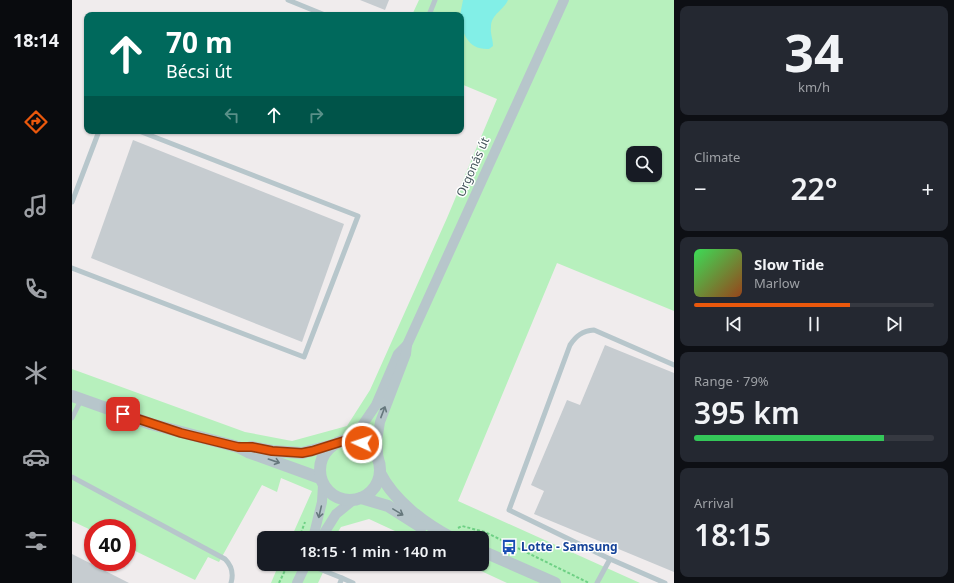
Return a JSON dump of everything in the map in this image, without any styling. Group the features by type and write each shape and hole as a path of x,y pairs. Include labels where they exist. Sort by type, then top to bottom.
{"street":[{"name":"Orgonás út","path":"380,469 377,441 380,422 406,354 407,345 564,0"},
{"name":"Orgonás út","path":"347,440 361,427 376,405 398,354 407,345"},
{"path":"77,398 173,430 238,447 321,481 332,495 345,500 357,499 388,506 429,531"},
{"path":"238,447 252,447 272,451 302,453 347,440 362,443 373,451 384,482 399,499 423,520 444,531"},
{"path":"315,531 322,502 320,465 325,453 335,444"},
{"path":"325,531 336,514 357,499 372,491 379,480 380,469"},
{"path":"489,554 555,583"},
{"path":"297,583 303,571"}],"lane":[{"path":"288,0 318,12"},
{"path":"430,12 435,0"},
{"path":"72,202 98,134"},
{"path":"72,268 304,357 358,216 147,134"},
{"path":"665,583 610,559 509,510 570,345 575,338 586,331 594,330 674,365"},
{"path":"72,418 77,398"},
{"path":"72,477 225,559 230,564 232,569 231,583"},
{"path":"597,583 610,559"},
{"path":"320,571 341,581 353,583"}],"path":[{"path":"301,531 306,518"},
{"path":"456,531 462,526 481,531"},
{"path":"489,534 590,583"},
{"path":"279,583 285,571"}],"green space":[{"path":"419,0 674,0 674,311 557,263 458,501 640,583 507,583 481,571 489,571 489,531 395,531 369,519 341,527 338,531 294,531 312,491 281,478 277,492 262,485 219,562 208,557 195,580 136,551 136,519 84,519 84,527 72,521 72,369 245,432 292,441 347,426 370,390 447,218 497,99 464,85 464,12 413,12"},
{"path":"276,571 324,571 318,583 271,583"}],"water":[{"path":"463,0 508,0 493,19 491,32 493,46 489,49 476,47 467,39 464,34 464,12 461,12"}],"building":[{"path":"360,0 389,0 385,10"},
{"path":"133,140 344,224 302,342 91,258"},
{"path":"605,345 674,373 674,572 534,514 544,491 531,485 567,400 580,405"},
{"path":"72,554 84,560 84,571 105,571 129,583 72,583"}],"place":[{"name":"Lotte - Samsung","path":"509,547"}],"route":[{"path":"123,414 181,433 238,447 252,447 272,451 302,453 347,440 362,443"}]}
